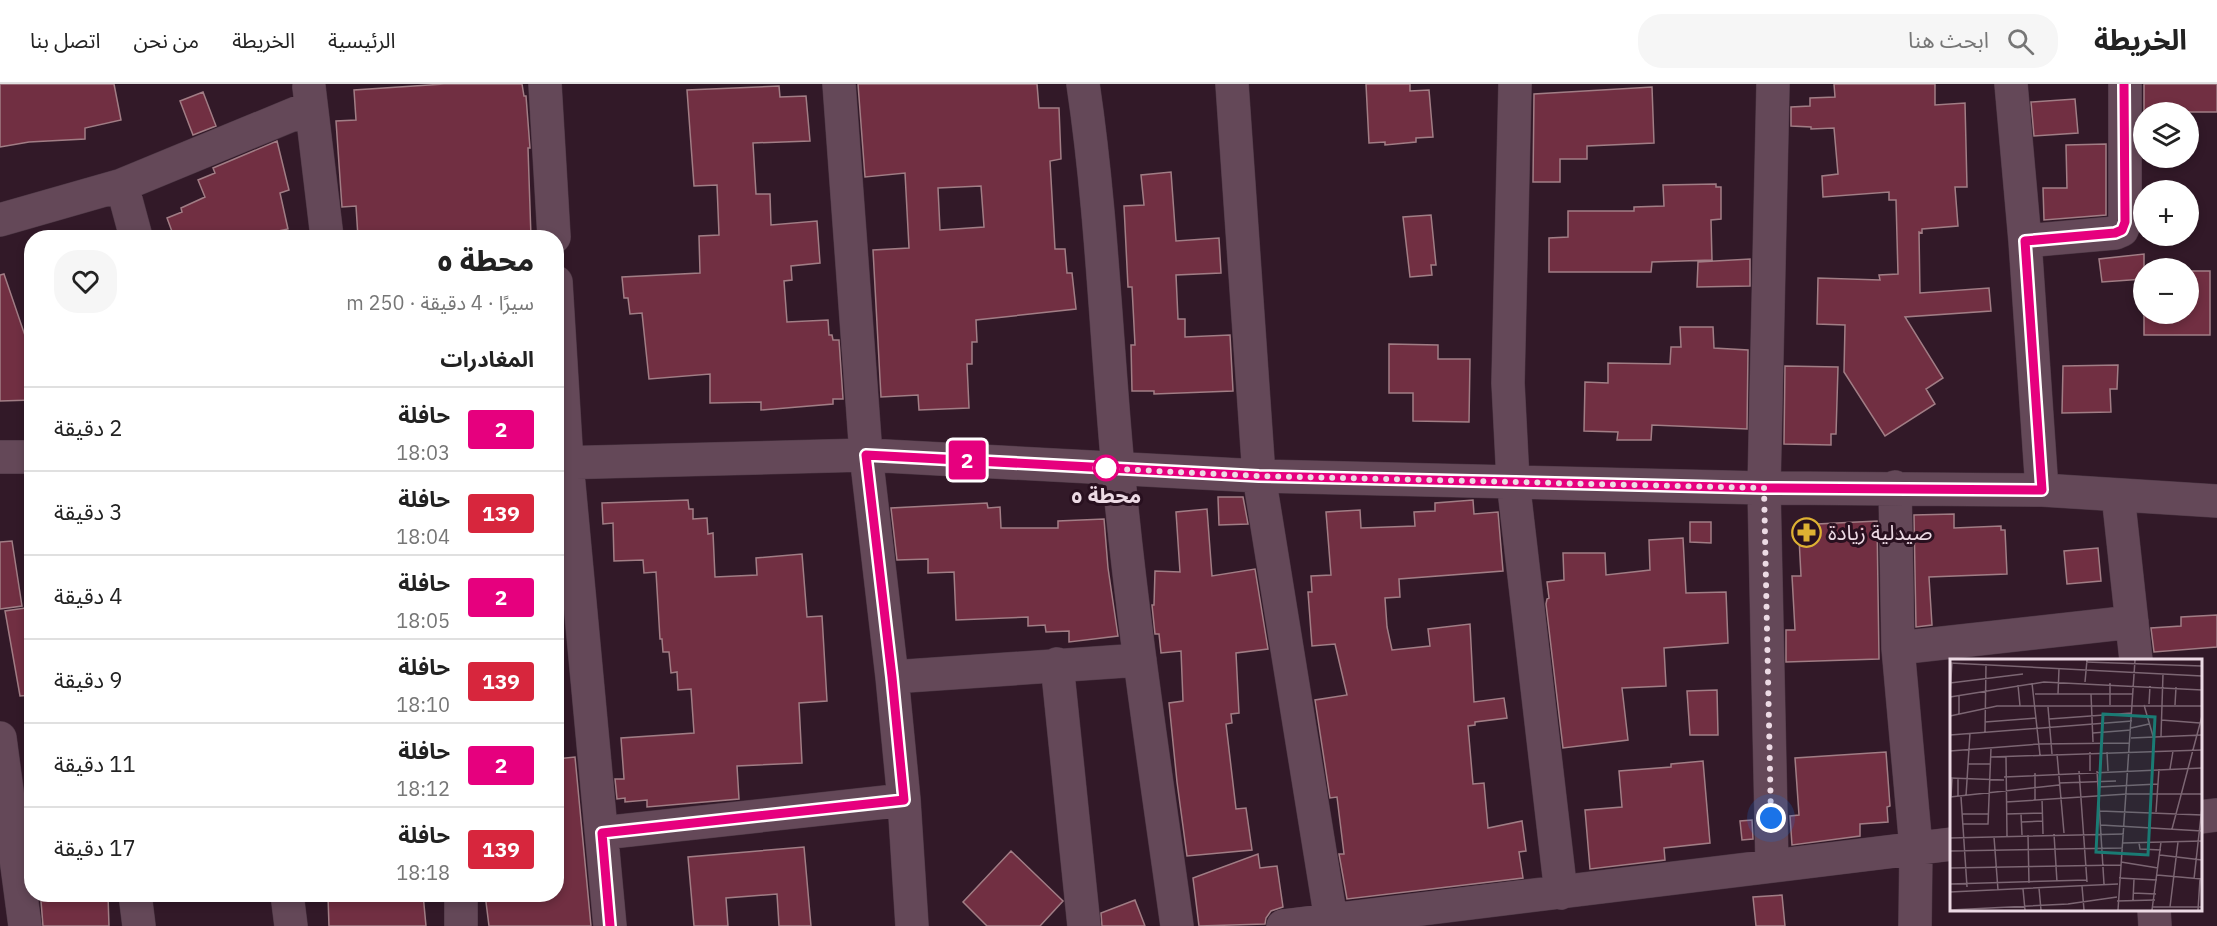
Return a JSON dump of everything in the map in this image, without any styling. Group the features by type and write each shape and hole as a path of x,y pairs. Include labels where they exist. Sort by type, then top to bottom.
{"street":[{"path":"545,84 554,230"},
{"path":"839,84 866,455 892,677 904,800 912,926"},
{"path":"1083,84 1092,142 1118,469 1140,660 1177,926"},
{"path":"1232,84 1259,476 1331,923"},
{"path":"1515,84 1508,383 1513,482 1561,893"},
{"path":"1772,865 1764,488 1773,84"},
{"path":"2011,84 2025,241 2042,490"},
{"path":"2025,241 2115,233 2122,230 2125,222 2124,84"},
{"path":"0,220 122,185 310,95 326,230"},
{"path":"122,185 134,230"},
{"path":"564,463 866,455 1259,476 1764,488 1895,487 2042,490 2217,501"},
{"path":"0,457 24,457"},
{"path":"564,482 610,926"},
{"path":"1895,487 1898,648 1916,848 1915,926"},
{"path":"2118,495 2136,659"},
{"path":"1898,648 2132,622"},
{"path":"892,677 1140,660"},
{"path":"1057,664 1084,926"},
{"path":"0,738 25,926"},
{"path":"602,833 904,800"},
{"path":"2202,817 2217,815"},
{"path":"1283,926 1331,923 1772,865 1950,844"},
{"path":"136,902 139,926"},
{"path":"288,902 291,926"},
{"path":"460,902 461,926"},
{"path":"2154,911 2155,926"}],"building":[{"path":"0,84 114,84 121,120 85,128 85,139 29,142 0,147"},
{"path":"444,84 522,84 524,96 526,96 530,148 528,148 531,230 358,230 356,206 342,207 336,121 356,120 354,90"},
{"path":"858,84 1037,84 1039,108 1059,108 1061,159 1050,161 1055,249 1065,249 1067,273 1072,273 1076,309 976,320 977,342 972,342 972,364 967,364 969,408 919,410 918,395 881,397 873,250 909,248 905,173 865,177","holes":["981,186 984,227 940,230 938,188"]},
{"path":"1366,84 1410,84 1410,91 1429,90 1433,137 1416,138 1416,142 1385,145 1385,142 1369,143"},
{"path":"1834,84 1935,84 1935,105 1965,103 1967,187 1955,187 1958,226 1922,229 1922,233 1919,232 1920,293 1989,288 1991,311 1905,317 1943,378 1926,389 1935,404 1885,436 1844,372 1845,325 1817,324 1818,278 1880,280 1879,275 1898,274 1896,200 1889,200 1889,192 1823,197 1822,176 1838,174 1834,128 1811,129 1811,127 1791,126 1791,107 1810,106 1810,98 1835,97"},
{"path":"2144,84 2217,84 2217,112 2199,112 2199,102 2144,102"},
{"path":"779,86 780,97 806,96 810,141 753,143 756,194 770,194 771,225 817,221 820,263 791,266 792,280 784,281 787,322 828,320 829,335 832,335 833,340 839,340 843,399 833,399 833,404 761,410 761,402 710,403 710,374 649,379 642,313 630,314 628,298 624,298 622,277 700,273 699,236 719,235 717,185 694,186 687,90"},
{"path":"1652,87 1654,143 1587,146 1587,159 1560,159 1560,182 1533,182 1534,94"},
{"path":"203,92 216,126 193,135 180,101"},
{"path":"2075,99 2078,133 2034,136 2031,102"},
{"path":"277,141 289,190 280,193 288,229 171,230 167,218 182,212 181,208 205,197 198,180 215,173 213,168"},
{"path":"2106,144 2106,215 2044,220 2043,188 2067,188 2066,145"},
{"path":"1171,172 1176,241 1219,238 1221,273 1176,275 1178,319 1185,319 1185,337 1230,335 1233,391 1154,394 1154,391 1132,391 1131,345 1135,345 1132,287 1128,287 1124,206 1144,205 1141,175"},
{"path":"1716,184 1716,187 1721,187 1721,219 1711,220 1712,260 1652,262 1651,272 1549,272 1549,238 1568,237 1568,211 1634,211 1634,207 1664,206 1663,185"},
{"path":"1431,215 1436,265 1431,265 1432,275 1410,277 1403,217"},
{"path":"2144,254 2144,258 2133,258 2133,280 2102,282 2099,259"},
{"path":"1750,259 1750,286 1697,287 1698,262"},
{"path":"2199,271 2210,271 2210,335 2144,335 2144,324 2199,324"},
{"path":"4,274 24,333 24,400 0,401 0,275"},
{"path":"1680,327 1713,327 1714,348 1748,350 1747,429 1652,425 1651,440 1617,440 1618,432 1584,431 1585,382 1608,383 1608,363 1670,364 1671,347 1681,347"},
{"path":"1389,344 1438,345 1438,359 1470,359 1469,422 1413,421 1413,393 1389,393"},
{"path":"2118,365 2117,389 2110,389 2111,412 2062,413 2063,366"},
{"path":"1785,366 1838,367 1836,434 1831,434 1831,445 1784,444"},
{"path":"1218,497 1243,497 1248,524 1219,525"},
{"path":"688,500 689,509 693,509 693,519 707,518 708,534 713,533 715,577 757,575 756,558 802,554 807,617 822,616 827,701 799,703 802,763 737,766 739,799 647,807 647,800 625,802 625,798 617,799 615,779 624,779 621,738 694,733 691,689 678,690 677,672 671,673 669,652 663,652 662,639 660,639 656,572 644,573 643,560 614,561 613,523 603,524 602,503"},
{"path":"1473,500 1474,514 1498,512 1503,571 1399,579 1400,597 1385,598 1387,627 1392,650 1430,646 1428,629 1470,624 1474,702 1504,698 1507,718 1475,722 1475,725 1468,726 1473,784 1484,783 1488,828 1522,821 1526,851 1519,852 1523,878 1347,899 1339,854 1344,854 1337,797 1330,798 1315,700 1347,695 1335,644 1312,646 1308,592 1312,592 1311,576 1331,575 1326,512 1360,510 1361,528 1415,526 1414,512 1435,511 1435,503"},
{"path":"987,503 988,508 1000,507 1001,528 1058,528 1058,521 1104,519 1108,568 1118,636 1069,642 1069,631 1046,632 1045,625 1028,626 1028,617 956,620 954,572 928,573 928,559 897,560 891,508"},
{"path":"1207,509 1212,576 1255,569 1268,649 1236,653 1239,713 1231,714 1232,723 1226,724 1236,809 1246,808 1252,850 1187,856 1169,703 1183,701 1181,651 1161,653 1159,634 1155,634 1152,605 1154,605 1155,571 1180,572 1176,512"},
{"path":"1954,514 1954,528 2001,526 2001,530 2005,530 2007,574 1929,577 1932,625 1916,627 1914,515"},
{"path":"1877,521 1879,659 1786,662 1786,630 1795,630 1792,576 1801,576 1799,538 1818,537 1817,524"},
{"path":"1690,522 1711,522 1711,543 1690,542"},
{"path":"1683,538 1686,593 1726,592 1728,643 1664,648 1666,686 1622,688 1628,740 1563,748 1546,604 1549,598 1547,582 1564,580 1563,553 1605,553 1606,575 1650,570 1649,540"},
{"path":"12,541 22,606 0,609 0,542"},
{"path":"2098,548 2101,581 2067,584 2064,551"},
{"path":"24,608 24,696 20,696 5,611"},
{"path":"2217,615 2217,647 2154,652 2151,628 2181,626 2181,617"},
{"path":"1717,690 1718,735 1690,735 1687,691"},
{"path":"1886,752 1890,806 1887,807 1888,822 1860,824 1860,836 1792,845 1790,816 1799,815 1795,758"},
{"path":"575,757 591,926 489,926 486,902 564,902 564,758"},
{"path":"1703,761 1710,843 1664,848 1665,860 1590,869 1585,810 1622,807 1619,771 1671,767 1671,764"},
{"path":"1752,820 1753,839 1742,840 1740,821"},
{"path":"804,847 811,926 779,926 777,894 726,898 728,926 694,926 688,857"},
{"path":"1011,851 1063,901 1040,926 987,926 963,902"},
{"path":"1258,854 1260,868 1277,866 1283,907 1271,911 1265,924 1199,926 1193,878"},
{"path":"1782,895 1785,926 1756,926 1753,897"},
{"path":"1135,900 1145,926 1102,926 1101,913"},
{"path":"41,902 108,902 109,926 43,926"},
{"path":"328,902 424,902 426,926 329,926"}],"bus line":[{"name":"2","path":"610,926 602,833 904,800 866,455 1259,476 1764,488 1895,487 2042,490 2025,241 2115,233 2122,230 2125,222 2124,84"}],"place":[{"name":"محطة ٥","path":"1106,468"},
{"name":"صيدلية زيادة","path":"1807,533"}],"route":[{"path":"1106,468 1095,468 1259,476 1764,488 1771,818"}]}
